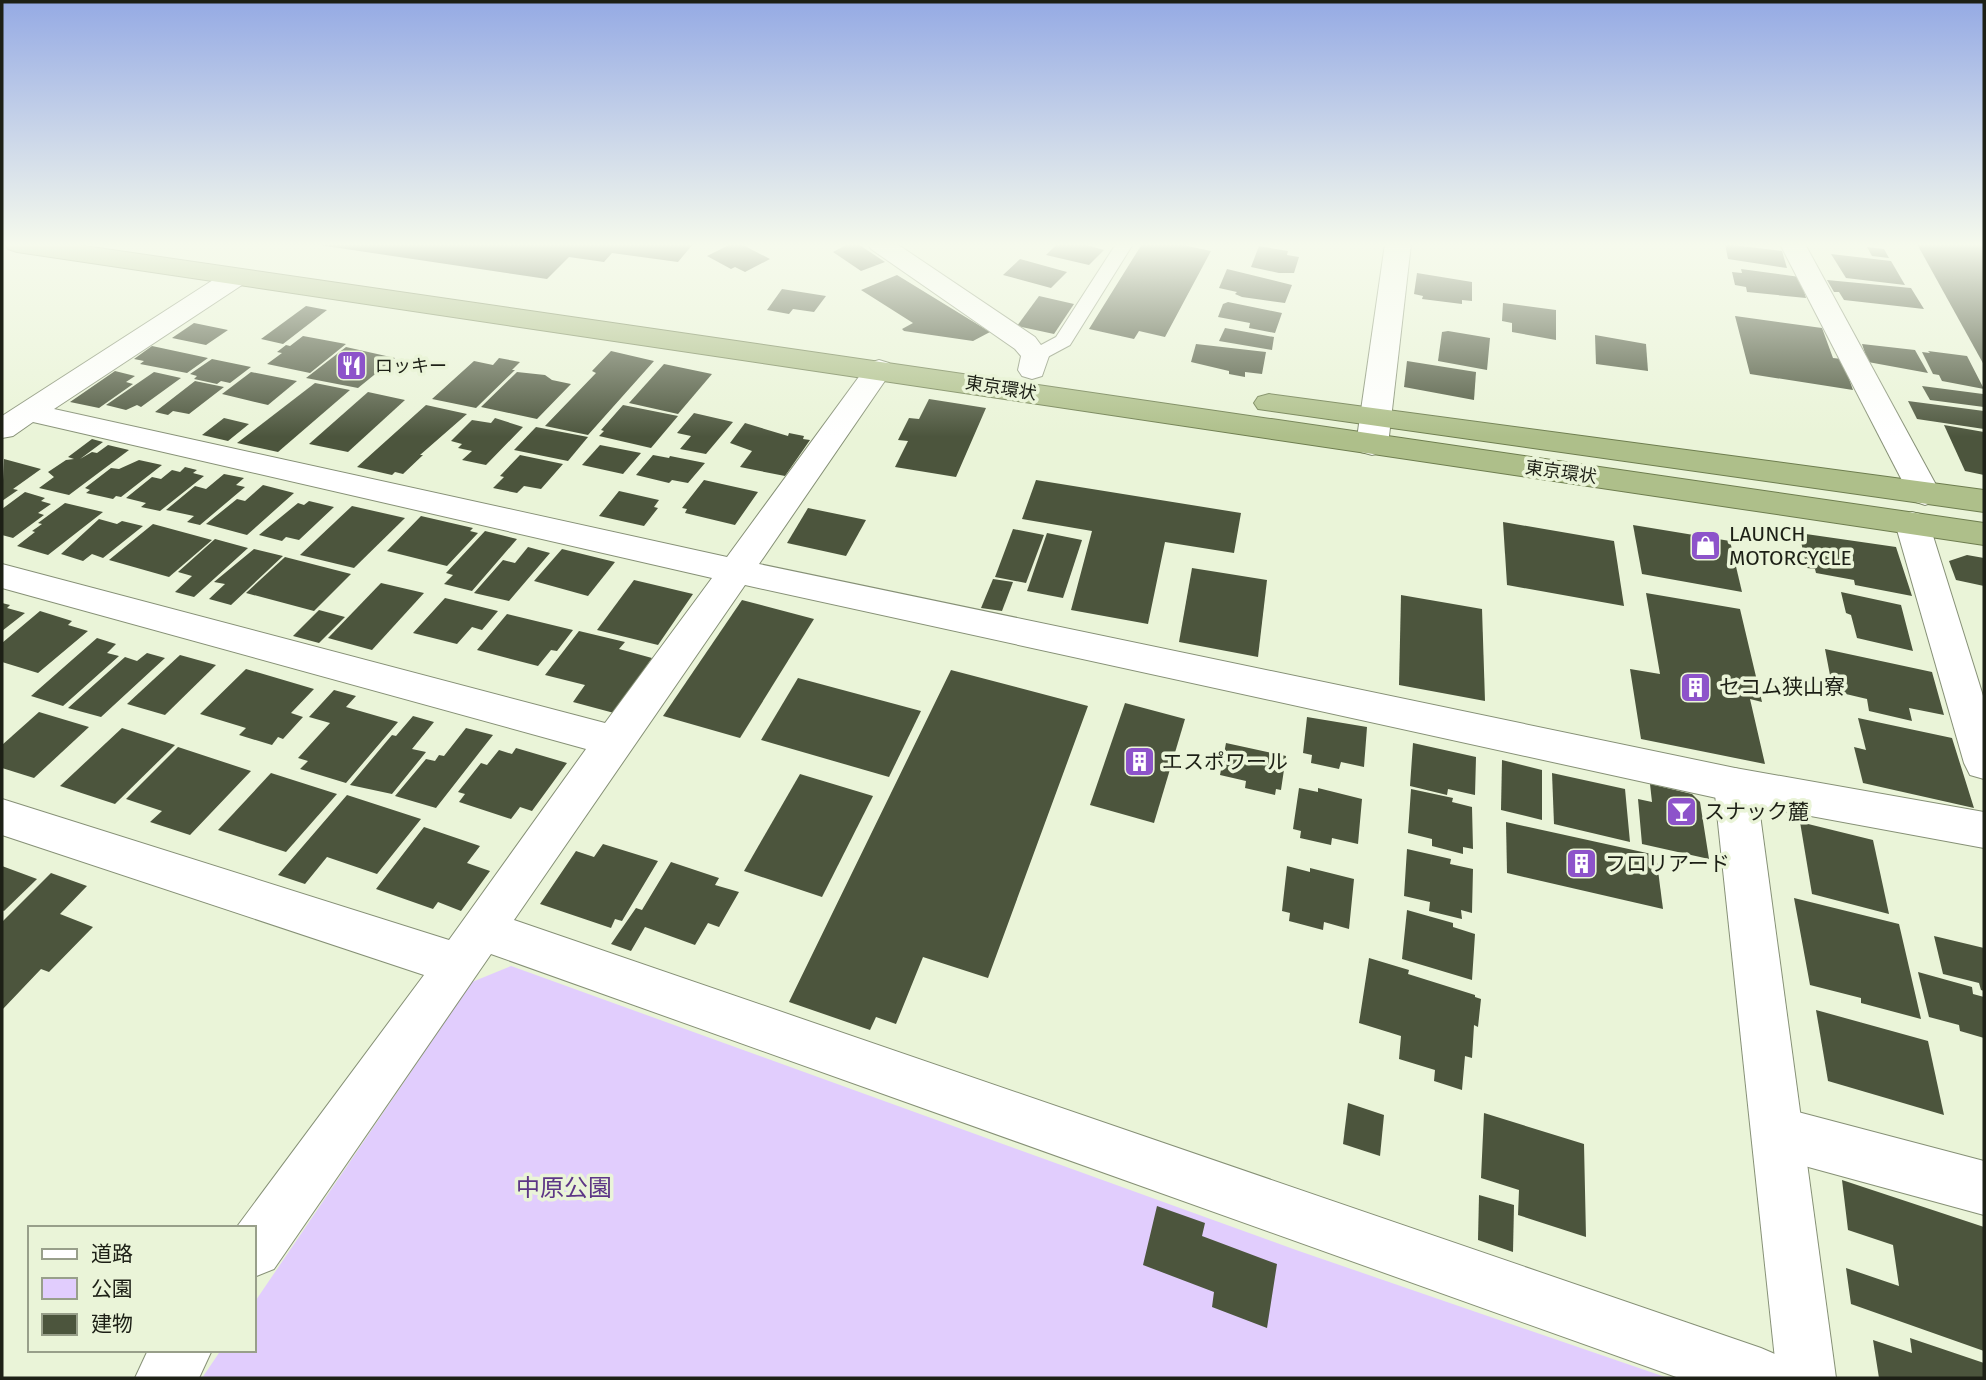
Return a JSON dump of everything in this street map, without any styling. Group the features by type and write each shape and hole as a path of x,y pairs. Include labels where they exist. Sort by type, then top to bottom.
{"highway":[{"name":"東京環状","path":"460,308 879,369 1373,432 1919,509 1984,534"},
{"name":"東京環状","path":"637,308 1033,363 1373,432"},
{"name":"東京環状","path":"1919,509 1984,501"}],"street":[{"path":"14,420 186,308"},
{"path":"974,308 1025,343 1033,363"},
{"path":"1373,432 1389,308"},
{"path":"1823,308 1919,509 1984,763"},
{"path":"256,1246 617,742 879,369"},
{"path":"14,420 1735,785 1984,830"},
{"path":"2,576 617,742"},
{"path":"1735,785 1807,1378"},
{"path":"2,817 470,947 1761,1378"},
{"path":"1779,1133 1984,1188"},
{"path":"164,1378 182,1352"}],"lane":[{"path":"1033,363 1063,341 1084,308"}],"green space":[{"name":"中原公園","path":"511,966 1296,1250 1668,1378 202,1378 220,1352 256,1352 256,1300 472,982"}],"building":[{"path":"303,308 327,310 283,344 261,339"},
{"path":"768,308 817,308 814,312 793,309 789,314"},
{"path":"890,308 951,308 990,332 973,341 902,329 913,323"},
{"path":"1030,308 1071,308 1054,334 1017,326"},
{"path":"1102,308 1180,308 1165,337 1139,331 1134,339 1089,329"},
{"path":"1221,308 1259,308 1282,313 1275,333 1249,328 1250,323 1218,317"},
{"path":"1503,308 1556,310 1556,340 1512,332 1512,323 1502,321"},
{"path":"1953,308 1984,308 1984,365"},
{"path":"1735,316 1822,328 1833,358 1842,359 1853,390 1750,374"},
{"path":"194,323 228,330 206,345 172,338"},
{"path":"1225,328 1274,337 1272,350 1219,341"},
{"path":"1442,332 1490,338 1487,370 1438,361"},
{"path":"1595,335 1646,344 1648,371 1596,364"},
{"path":"303,336 346,344 310,373 267,364 282,353 277,352 286,345 290,346"},
{"path":"1196,344 1266,352 1262,374 1245,372 1245,377 1191,362"},
{"path":"1862,344 1915,350 1928,373 1868,362"},
{"path":"152,346 208,358 187,373 140,364 144,361 134,359"},
{"path":"346,347 395,358 358,388 306,378"},
{"path":"611,351 654,361 588,435 545,426 596,373 592,371"},
{"path":"1928,351 1967,356 1984,389 1942,381 1939,375 1933,374 1922,352 1930,353"},
{"path":"499,358 520,362 476,408 432,399 474,361 493,365"},
{"path":"212,359 251,367 230,383 221,381 217,384 194,379 197,376 190,374"},
{"path":"1407,361 1476,372 1474,400 1404,387"},
{"path":"664,364 712,374 678,414 629,403"},
{"path":"115,371 135,376 126,382 133,384 99,408 70,402"},
{"path":"154,372 181,378 141,407 137,405 126,410 106,405"},
{"path":"251,372 297,381 268,405 222,394"},
{"path":"517,372 545,375 552,380 571,384 537,419 481,407"},
{"path":"195,381 224,387 189,414 173,411 168,415 155,412"},
{"path":"315,383 350,390 278,452 237,443"},
{"path":"1922,386 1983,394 1984,407 1930,400"},
{"path":"368,392 405,400 348,452 309,444"},
{"path":"929,399 986,408 956,477 895,467 908,441 898,440 909,418 919,419"},
{"path":"1908,401 1984,411 1984,429 1917,419"},
{"path":"426,405 467,414 420,455 423,455 403,474 395,472 392,475 357,467"},
{"path":"623,405 678,416 651,448 599,436"},
{"path":"694,413 733,422 706,454 680,449 691,436 677,433"},
{"path":"224,418 249,424 228,441 202,435"},
{"path":"495,418 523,427 486,465 462,460 472,451 458,448 462,444 451,441 472,420 491,423"},
{"path":"745,423 788,436 789,433 804,436 803,439 810,440 785,476 740,467 752,451 730,443"},
{"path":"1944,425 1984,432 1984,475 1965,471"},
{"path":"536,427 588,437 568,461 514,450"},
{"path":"92,439 103,442 80,459 92,452 97,453 108,445 129,450 69,495 39,488 54,477 48,472 66,460 74,459 68,457"},
{"path":"600,445 641,453 623,474 582,465"},
{"path":"520,455 563,464 541,489 524,486 517,493 493,488 504,477 500,476"},
{"path":"653,455 705,463 688,483 672,480 669,483 636,475"},
{"path":"4,459 41,469 13,489 18,490 2,501"},
{"path":"139,460 162,465 121,497 116,496 113,499 86,493 90,490 85,488 111,468 119,469"},
{"path":"185,467 197,470 193,473 204,476 160,511 141,507 146,503 126,498 152,477 161,479 172,470 180,472"},
{"path":"224,474 244,478 236,485 245,487 200,525 187,522 194,516 166,510 195,486 206,489"},
{"path":"704,480 758,492 735,525 685,513 687,509 682,508"},
{"path":"1036,480 1241,513 1234,553 1165,542 1148,624 1071,610 1092,531 1022,519"},
{"path":"263,485 294,493 247,535 206,524 237,499 245,501"},
{"path":"619,491 659,500 654,507 658,508 644,526 599,516"},
{"path":"25,492 45,498 41,501 51,504 38,513 44,515 13,538 2,535 2,509"},
{"path":"309,501 334,507 299,540 286,537 282,541 259,535 298,503 304,505"},
{"path":"65,503 103,512 48,555 17,546 42,524 38,523"},
{"path":"352,506 405,518 354,568 300,555"},
{"path":"808,508 866,520 846,556 787,543"},
{"path":"421,516 473,528 470,531 478,533 447,566 387,551"},
{"path":"99,519 117,524 122,521 143,526 103,558 92,554 83,561 61,554"},
{"path":"1503,522 1614,541 1624,606 1507,585"},
{"path":"153,524 212,540 169,577 109,560"},
{"path":"1633,525 1730,541 1742,592 1642,574"},
{"path":"1013,529 1044,535 1026,583 995,577"},
{"path":"485,531 517,539 472,591 444,584 453,575 446,573"},
{"path":"1047,533 1082,540 1063,598 1027,591"},
{"path":"1799,533 1896,547 1912,596 1855,585 1854,580 1816,573 1815,569 1807,568"},
{"path":"215,539 248,548 194,597 175,592 192,576 178,572"},
{"path":"528,547 550,553 509,601 474,593 503,560 515,563"},
{"path":"254,549 283,556 231,605 209,599 225,584 214,582"},
{"path":"562,549 615,562 588,596 534,581"},
{"path":"1967,555 1984,558 1984,586 1956,580 1949,561"},
{"path":"285,557 351,574 314,611 246,593"},
{"path":"1192,568 1267,580 1258,657 1179,642"},
{"path":"993,579 1013,582 1002,611 981,608"},
{"path":"634,580 693,594 658,645 597,630"},
{"path":"381,583 424,593 372,650 328,638"},
{"path":"1841,592 1901,605 1913,651 1857,638 1851,615 1846,613"},
{"name":"セコム狭山寮","path":"1646,593 1740,609 1762,702 1750,699 1765,764 1641,739 1630,669 1660,674"},
{"path":"1401,595 1482,609 1485,701 1399,685"},
{"path":"445,598 498,611 482,630 472,627 457,644 413,633"},
{"path":"742,600 814,619 740,738 663,716"},
{"path":"2,603 10,605 7,608 25,613 2,631"},
{"path":"319,610 345,617 319,643 293,636"},
{"path":"40,611 72,621 68,625 88,631 38,673 2,662 2,643"},
{"path":"507,614 573,630 557,651 551,650 538,666 477,650"},
{"path":"579,631 625,642 619,649 652,658 614,713 573,702 585,685 545,675"},
{"path":"97,638 116,644 107,653 119,656 63,706 31,696"},
{"path":"1825,649 1932,672 1944,715 1909,708 1912,721 1869,711 1867,699 1833,691"},
{"path":"147,653 165,658 101,717 68,708 125,657 137,661"},
{"path":"180,655 216,665 165,715 127,704"},
{"path":"246,669 314,689 291,713 303,717 283,739 278,737 272,745 239,735 246,728 200,714"},
{"path":"951,670 1088,706 988,978 923,957 896,1024 876,1017 870,1030 789,1002"},
{"path":"798,678 921,711 889,777 761,740"},
{"path":"334,690 356,696 346,707 398,722 346,783 300,769 308,761 298,758 330,723 309,717"},
{"name":"エスポワール","path":"1125,703 1185,719 1154,823 1090,805"},
{"path":"39,712 89,727 34,778 2,768 2,745"},
{"path":"413,716 434,722 412,749 426,752 392,794 350,785 392,735 396,736"},
{"path":"1307,717 1367,727 1364,767 1341,762 1339,769 1311,763 1312,755 1303,753"},
{"path":"1858,718 1952,738 1974,808 1863,783 1854,747 1866,750"},
{"path":"122,728 175,745 115,804 60,786"},
{"path":"466,728 493,735 436,808 395,796 426,759 435,761 439,755 444,756"},
{"path":"1226,743 1286,756 1281,790 1276,789 1275,795 1245,788 1246,781 1220,775"},
{"path":"1413,743 1476,757 1475,795 1448,789 1447,795 1410,786"},
{"path":"178,747 251,771 190,835 150,822 162,811 126,799"},
{"path":"516,748 567,763 532,811 520,807 511,819 459,802 465,794 458,792 481,763 487,765 499,750 512,754"},
{"path":"1502,760 1542,770 1542,820 1501,810"},
{"path":"271,773 337,794 286,852 218,830"},
{"path":"1552,773 1625,789 1630,842 1554,824"},
{"path":"800,774 873,796 822,897 744,871"},
{"path":"1650,784 1692,794 1700,802 1709,859 1642,844 1638,799 1652,802"},
{"path":"1299,788 1318,792 1318,788 1362,799 1358,844 1332,838 1331,845 1300,838 1301,831 1293,829"},
{"path":"1411,789 1453,798 1452,802 1472,807 1473,849 1463,847 1463,854 1432,846 1432,839 1408,833"},
{"path":"347,795 421,819 377,874 327,857 305,884 278,875"},
{"name":"フロリアード","path":"1506,822 1656,855 1663,909 1507,873"},
{"path":"1800,822 1873,840 1889,914 1812,894"},
{"path":"424,827 480,846 467,863 490,871 461,911 438,902 433,909 376,889"},
{"path":"603,844 658,861 622,921 615,919 611,928 540,904 576,851 594,857"},
{"path":"1407,849 1451,859 1450,864 1473,869 1472,913 1461,910 1462,919 1429,911 1430,902 1404,896"},
{"path":"671,862 719,878 715,885 739,892 719,927 708,923 695,945 645,927 631,951 611,944 636,908 642,910"},
{"path":"2,866 37,879 4,911 2,910"},
{"path":"1287,866 1310,872 1310,868 1354,879 1349,929 1324,922 1323,930 1289,921 1290,913 1282,911"},
{"path":"51,873 87,886 60,914 93,927 49,972 41,969 2,1010 2,922"},
{"path":"1794,898 1899,924 1921,1019 1861,1003 1861,998 1810,985"},
{"path":"1407,910 1453,923 1453,927 1475,934 1472,980 1402,959"},
{"path":"1934,936 1984,948 1984,991 1979,983 1943,974"},
{"path":"1369,958 1409,970 1408,974 1481,999 1478,1027 1474,1025 1472,1058 1465,1056 1462,1090 1434,1081 1435,1070 1399,1059 1401,1036 1359,1023"},
{"path":"1918,972 1972,987 1973,994 1984,997 1984,1038 1960,1031 1959,1025 1929,1017"},
{"path":"1816,1010 1928,1041 1944,1115 1828,1081"},
{"path":"1348,1103 1384,1115 1380,1156 1343,1144"},
{"path":"1484,1113 1584,1144 1586,1237 1518,1215 1519,1190 1481,1178"},
{"path":"1842,1180 1984,1227 1984,1351 1851,1304 1846,1268 1899,1286 1893,1245 1848,1230"},
{"path":"1479,1195 1514,1205 1513,1252 1478,1240"},
{"path":"1157,1206 1205,1223 1202,1236 1277,1264 1267,1328 1212,1307 1214,1292 1143,1265"},
{"path":"1910,1338 1984,1363 1984,1378 1879,1378 1873,1340 1912,1353"}],"place":[{"name":"ロッキー","path":"352,366"},
{"name":"LAUNCH MOTORCYCLE","path":"1706,546"},
{"name":"セコム狭山寮","path":"1696,687"},
{"name":"エスポワール","path":"1139,762"},
{"name":"スナック麓","path":"1681,812"},
{"name":"フロリアード","path":"1582,864"}]}
